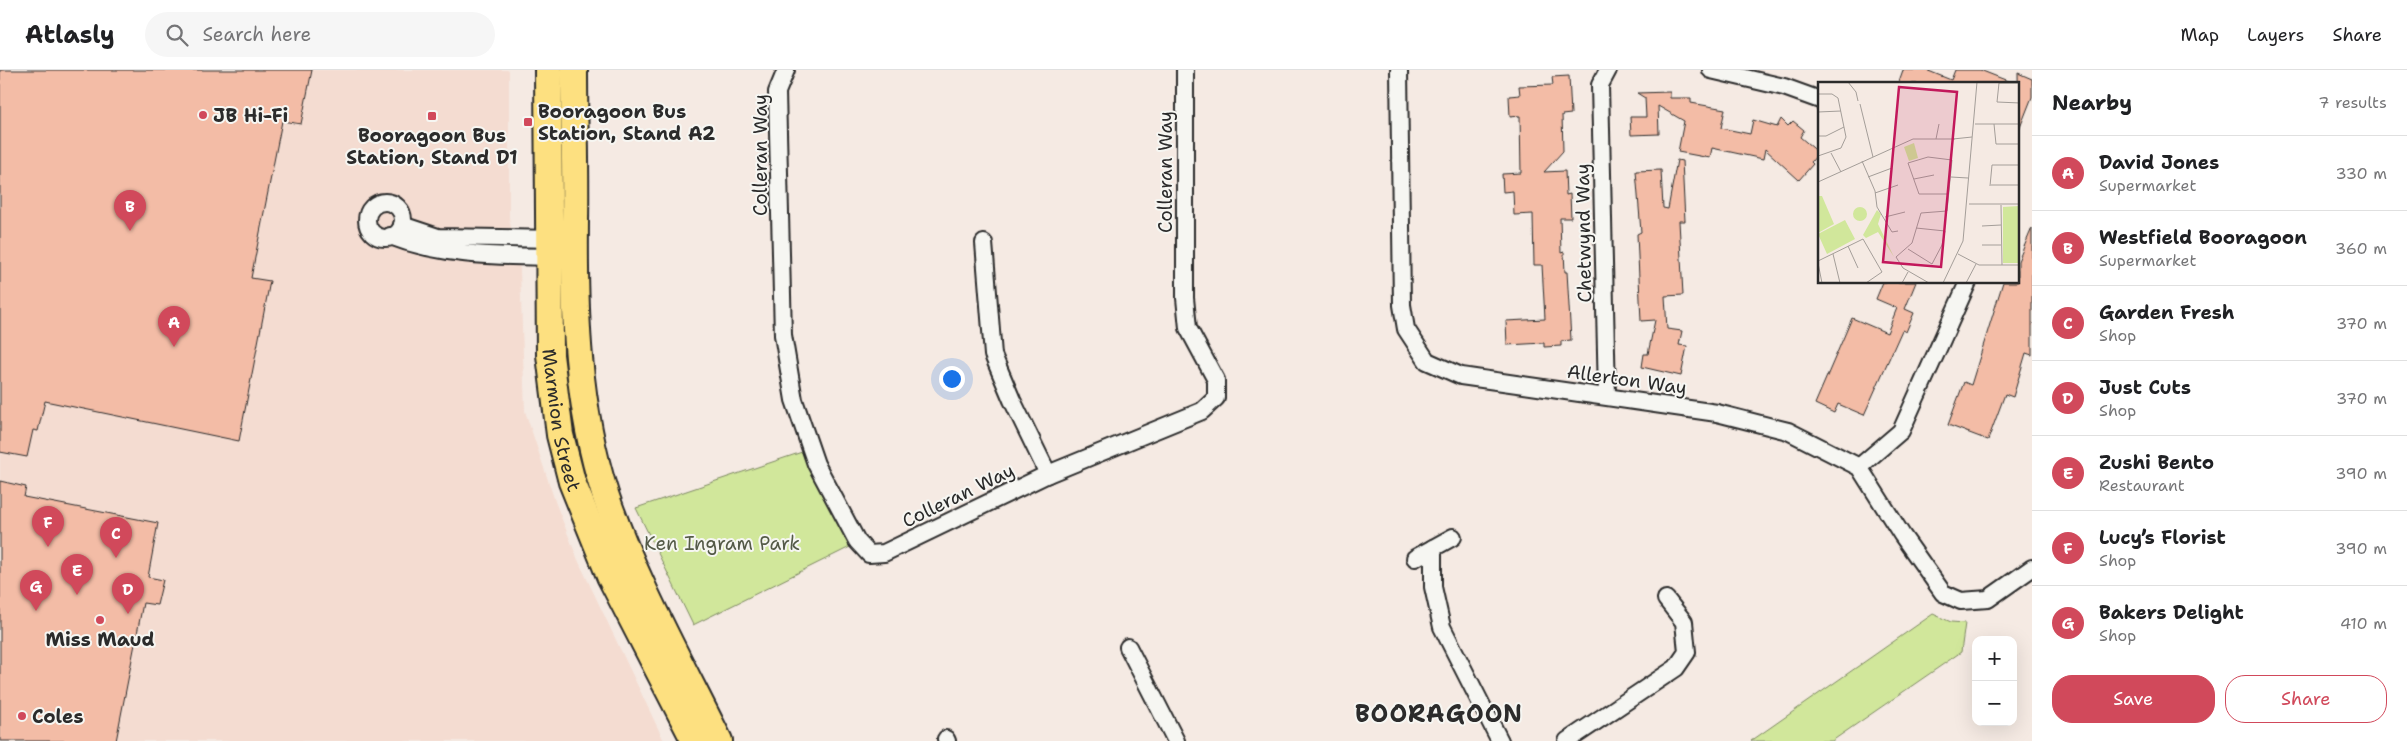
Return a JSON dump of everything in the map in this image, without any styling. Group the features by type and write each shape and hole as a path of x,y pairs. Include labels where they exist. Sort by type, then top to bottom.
{"main road":[{"name":"Marmion Street","path":"548,70 562,248 590,437 605,493 620,535 645,592 720,741"},
{"name":"Marmion Street","path":"574,70 551,374 560,435 568,469 610,576 695,741"}],"street":[{"name":"Colleran Way","path":"786,70 777,92 783,335 794,400 816,464 857,542 868,554 884,554 1048,474 1202,411 1216,398 1216,380 1188,328 1185,298 1185,70"},
{"name":"Allerton Way","path":"1399,70 1402,305 1406,329 1427,361 1461,376 1717,413 1788,431 1859,467"},
{"name":"Chetwynd Way","path":"1606,396 1600,85 1608,70"},
{"path":"1712,70 1784,87 1818,99"},
{"path":"390,236 395,234 402,225 401,213 393,204 382,202 371,208 367,219 370,230 379,236 390,236 442,252 470,255 562,248"},
{"path":"402,225 438,237 562,248"},
{"path":"984,244 993,354 1012,400 1048,474"},
{"path":"1967,284 1901,431 1859,467 1902,535 1943,593 1961,601 1988,599 2032,568"},
{"path":"1415,558 1453,537"},
{"path":"1433,548 1433,587 1442,627 1500,741"},
{"path":"1567,741 1676,668 1688,652 1684,622 1666,599"},
{"path":"1128,647 1176,741"}],"shaded area":[{"path":"0,70 509,70 509,218 520,270 525,411 556,504 578,560 664,741 0,741"}],"green space":[{"name":"Ken Ingram Park","path":"802,452 850,547 693,625 636,508"},
{"path":"1933,614 1951,622 1965,623 1961,652 1832,741 1751,741"}],"building":[{"path":"0,70 312,70 301,124 282,121 251,278 270,281 239,441 45,401 38,431 33,430 27,457 0,452"},
{"path":"1903,70 1926,70 1951,80 1955,70 1980,70 2010,82 1899,82"},
{"path":"2018,73 2032,79 2032,97 2020,127 2020,82 2018,82"},
{"path":"1569,76 1571,114 1562,115 1563,151 1544,172 1565,171 1566,195 1570,194 1571,218 1560,218 1561,253 1564,252 1565,272 1567,272 1571,340 1561,341 1561,346 1544,347 1544,343 1507,345 1506,321 1545,319 1542,265 1534,265 1533,214 1514,215 1513,191 1503,192 1502,174 1521,173 1520,116 1510,117 1509,96 1520,95 1519,86 1553,85 1552,77"},
{"path":"1670,92 1670,98 1691,98 1691,103 1725,109 1721,128 1750,134 1753,120 1777,127 1781,119 1788,126 1793,121 1804,130 1800,137 1818,154 1811,162 1813,164 1799,180 1765,149 1763,159 1712,148 1710,158 1678,152 1684,121 1658,106 1659,134 1631,135 1630,117 1646,117 1645,98 1637,93"},
{"path":"1677,160 1682,161 1685,221 1679,221 1683,295 1665,296 1667,329 1682,331 1679,345 1687,346 1681,376 1642,367 1644,354 1648,354 1655,320 1641,321 1637,234 1641,232 1636,171 1661,170 1663,208 1668,209"},
{"path":"2032,228 2032,355 2026,353 2013,397 2005,394 1988,440 1948,425 1964,382 1971,385 2002,284 2020,284 2020,256"},
{"path":"1882,284 1915,284 1905,309 1914,313 1906,332 1902,330 1864,415 1838,404 1834,413 1815,404 1852,318 1887,333 1897,308 1876,299"},
{"path":"0,481 26,487 24,497 158,523 148,577 163,580 157,605 143,603 116,741 0,741"}],"place":[{"name":"JB Hi-Fi","path":"203,115"},
{"name":"Booragoon Bus Station, Stand D1","path":"432,116"},
{"name":"Booragoon Bus Station, Stand A2","path":"528,122"},
{"name":"Westfield Booragoon","path":"130,231"},
{"name":"David Jones","path":"174,347"},
{"name":"Lucy’s Florist","path":"48,547"},
{"name":"Garden Fresh","path":"116,558"},
{"name":"Zushi Bento","path":"77,595"},
{"name":"Bakers Delight","path":"36,611"},
{"name":"Just Cuts","path":"128,614"},
{"name":"Miss Maud","path":"100,620"},
{"name":"Coles","path":"22,716"}],"district":[{"name":"BOORAGOON","path":"1439,714"}]}
